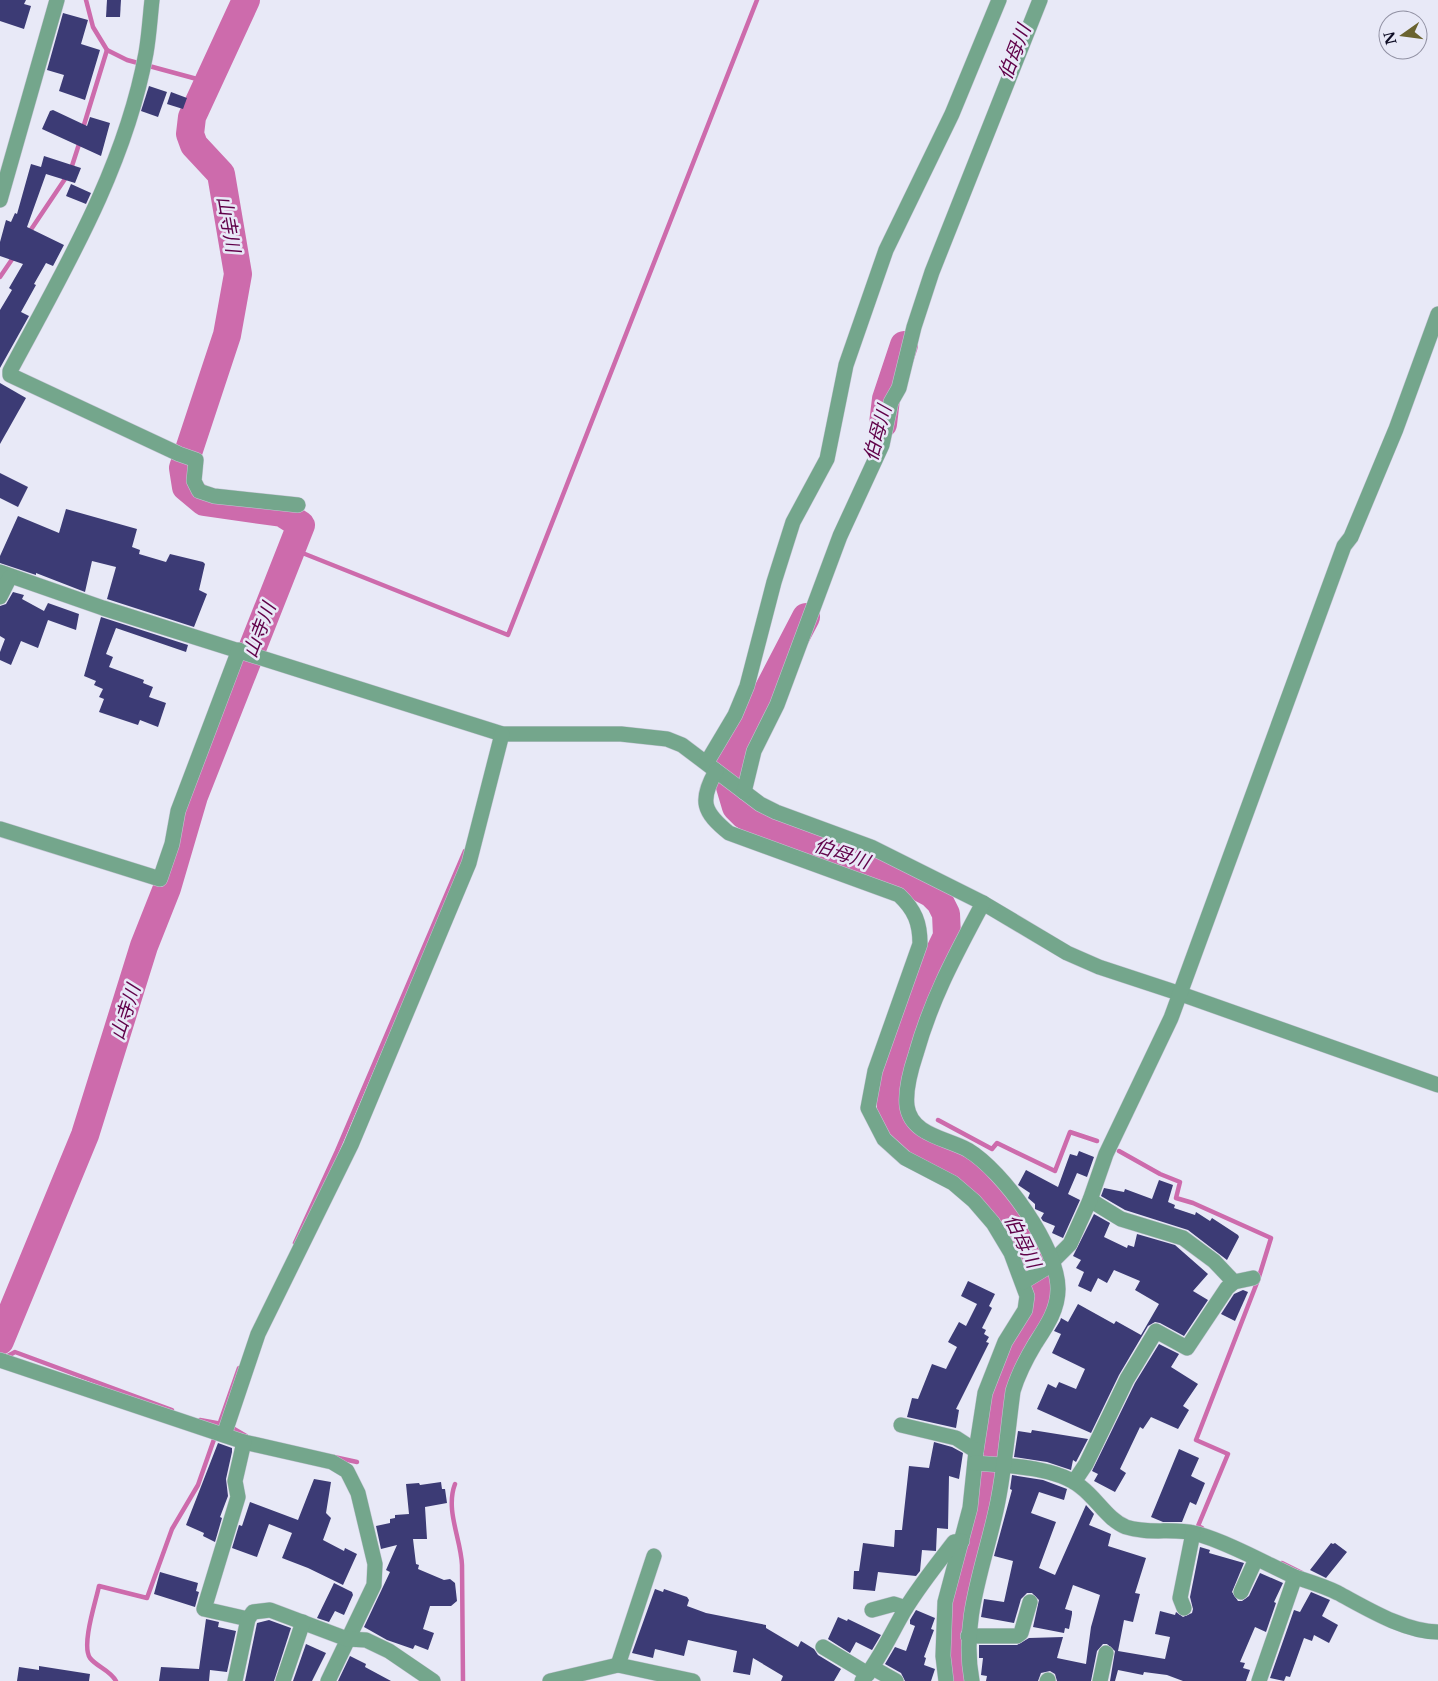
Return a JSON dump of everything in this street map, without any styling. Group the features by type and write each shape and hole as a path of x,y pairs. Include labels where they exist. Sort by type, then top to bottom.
{"street":[{"path":"0,200 57,0"},
{"path":"152,0 146,52 141,74 125,129 99,200 10,371 10,375 179,454 196,460 194,480 199,491 214,496 298,505"},
{"path":"946,1681 943,1656 945,1602 970,1508 975,1457 985,1393 1005,1342 1025,1310 1027,1280 993,1223 974,1201 953,1183 905,1158 884,1139 868,1108 875,1071 920,944 920,930 914,911 899,895 729,833 714,820 706,806 706,789 712,767 747,686 774,582 793,522 826,459 846,366 886,250 952,114 999,0"},
{"path":"744,792 754,750 777,706 840,536 882,445 892,402 898,388 914,327 932,272 1040,0"},
{"path":"1027,1280 1049,1265 1070,1244 1090,1200 1106,1154 1181,994 1344,546 1351,537 1396,429 1438,314"},
{"path":"0,597 5,574 502,734 621,734 667,739 682,745 744,792 776,812 872,848 983,903 1067,953 1099,968 1181,994 1438,1085"},
{"path":"0,829 160,879 172,844 178,811 239,650"},
{"path":"224,1435 258,1334 351,1146 469,863 502,734"},
{"path":"972,1681 968,1662 968,1636 974,1596 998,1500 1013,1391 1018,1375 1050,1323 1058,1289 1039,1231 1008,1189 969,1151 921,1129 912,1121 907,1106 912,1064 924,1025 942,978 983,903"},
{"path":"1090,1200 1120,1219 1183,1238 1214,1261 1234,1282"},
{"path":"1074,1482 1086,1464 1127,1379 1156,1331 1187,1348 1202,1322 1227,1288 1234,1282 1253,1278"},
{"path":"0,1360 244,1442 332,1462 347,1471 358,1493 375,1564 374,1585 328,1681"},
{"path":"901,1425 956,1438 967,1443 975,1457 1040,1471 1074,1482 1098,1502 1115,1521 1125,1526 1152,1532 1193,1533 1295,1577 1320,1585 1368,1611 1399,1623 1438,1632"},
{"path":"244,1442 235,1481 238,1497 204,1609 248,1619"},
{"path":"1184,1608 1180,1598 1193,1533"},
{"path":"868,1674 906,1608 954,1542 962,1541"},
{"path":"615,1671 654,1556"},
{"path":"1241,1592 1256,1559"},
{"path":"1259,1681 1295,1577"},
{"path":"968,1636 1016,1636 1020,1633 1030,1602"},
{"path":"872,1610 894,1604 906,1608"},
{"path":"235,1681 248,1619 253,1612 270,1610 347,1639 366,1640 389,1650 433,1681"},
{"path":"283,1681 303,1622"},
{"path":"822,1648 868,1674 896,1681"},
{"path":"1100,1681 1106,1653"},
{"path":"550,1681 615,1671 693,1681"}],"building":[{"path":"0,0 26,0 24,4 31,6 24,29 0,21"},
{"path":"107,0 121,0 120,17 106,17"},
{"path":"63,13 88,20 81,44 100,50 85,100 59,91 64,75 47,70"},
{"path":"149,86 167,92 158,117 141,111"},
{"path":"171,92 187,98 183,109 167,104"},
{"path":"53,110 87,126 90,117 110,123 101,156 42,129 50,111"},
{"path":"44,156 81,168 75,183 46,174 27,227 64,245 53,266 46,263 34,284 36,285 21,312 29,316 0,368 0,310 12,290 9,288 23,264 0,256 0,242 6,220 11,222 15,213 17,214 31,164 41,167"},
{"path":"71,184 91,193 86,204 66,196"},
{"path":"0,383 26,398 0,444"},
{"path":"0,473 28,487 18,507 0,498"},
{"path":"66,509 137,529 132,547 140,550 139,554 166,562 170,554 203,562 205,564 199,590 207,594 194,627 107,599 116,567 92,561 85,592 36,573 36,575 0,563 0,556 18,516 59,533"},
{"path":"13,592 24,595 22,599 44,611 48,603 79,614 76,630 48,620 38,648 21,641 11,665 0,660 0,652 5,639 0,636 0,606 6,604"},
{"path":"101,617 188,645 186,652 116,628 106,654 113,657 109,667 144,680 143,683 153,687 149,697 166,703 158,727 140,720 138,725 99,712 104,699 99,697 103,689 94,685 96,681 84,676"},
{"path":"1079,1151 1094,1157 1087,1177 1077,1173 1068,1194 1080,1200 1063,1238 1052,1233 1055,1226 1043,1221 1041,1218 1044,1213 1035,1209 1035,1204 1028,1198 1030,1193 1018,1185 1026,1170 1058,1187 1070,1154 1077,1156"},
{"path":"1159,1180 1173,1185 1168,1202 1175,1205 1174,1208 1195,1215 1196,1212 1210,1221 1212,1218 1238,1235 1239,1237 1227,1260 1188,1230 1125,1210 1101,1196 1104,1188 1124,1192 1125,1189 1152,1199"},
{"path":"1094,1214 1110,1223 1104,1237 1127,1248 1128,1245 1134,1247 1137,1234 1175,1245 1208,1274 1193,1291 1208,1300 1184,1336 1160,1323 1155,1322 1148,1326 1119,1375 1091,1433 1037,1409 1048,1384 1056,1388 1059,1382 1076,1389 1085,1369 1052,1353 1061,1334 1054,1331 1061,1318 1068,1322 1078,1304 1114,1324 1116,1321 1141,1335 1159,1304 1135,1290 1140,1281 1114,1270 1107,1283 1098,1278 1091,1292 1078,1286 1084,1272 1076,1268 1081,1260 1073,1256"},
{"path":"968,1281 995,1294 989,1306 992,1308 982,1328 986,1330 984,1334 989,1337 986,1342 989,1343 956,1409 959,1410 956,1428 907,1417 912,1398 918,1399 932,1364 946,1369 957,1347 948,1342 959,1322 966,1326 977,1304 961,1296"},
{"path":"1243,1290 1248,1292 1235,1321 1221,1314 1234,1294"},
{"path":"1159,1344 1179,1354 1171,1367 1198,1384 1183,1406 1189,1410 1178,1429 1151,1417 1143,1429 1140,1427 1120,1469 1126,1473 1115,1492 1094,1481 1098,1474 1092,1471 1135,1383"},
{"path":"1032,1430 1088,1439 1076,1462 1073,1460 1071,1470 1047,1462 1014,1457 1018,1431 1031,1433"},
{"path":"934,1442 952,1447 963,1453 959,1479 949,1476 948,1529 937,1528 936,1551 922,1550 920,1571 916,1576 878,1572 875,1591 853,1589 854,1571 859,1571 863,1543 894,1547 895,1530 902,1530 909,1466 929,1468"},
{"path":"218,1443 232,1448 232,1452 226,1479 228,1496 220,1517 222,1518 215,1542 203,1536 204,1533 186,1525"},
{"path":"1179,1449 1199,1458 1191,1476 1205,1483 1196,1505 1190,1502 1182,1522 1163,1522 1151,1517"},
{"path":"1012,1475 1043,1480 1067,1489 1064,1500 1039,1492 1031,1513 1056,1522 1039,1568 1055,1575 1086,1505 1094,1514 1089,1525 1111,1534 1108,1546 1146,1558 1135,1593 1140,1594 1133,1622 1124,1620 1118,1651 1165,1659 1170,1637 1155,1634 1160,1611 1175,1615 1176,1612 1183,1617 1192,1613 1190,1597 1200,1547 1210,1550 1209,1553 1244,1563 1232,1592 1238,1601 1242,1601 1249,1596 1260,1573 1283,1583 1274,1602 1276,1603 1266,1632 1255,1627 1240,1662 1245,1663 1243,1668 1250,1670 1246,1681 1183,1681 1167,1675 1144,1672 1143,1675 1118,1670 1115,1681 1110,1681 1115,1651 1107,1644 1103,1644 1097,1651 1091,1681 1057,1681 1055,1674 1050,1671 1041,1673 1038,1681 986,1681 987,1676 981,1675 983,1658 979,1658 979,1645 1017,1645 1029,1638 1063,1637 1057,1658 1086,1664 1091,1627 1100,1595 1073,1585 1065,1609 1072,1611 1072,1614 1069,1629 1065,1628 1064,1633 1033,1627 1039,1600 1032,1593 1027,1593 1021,1599 1014,1623 981,1617 984,1599 1004,1602 1013,1561 994,1556 1012,1490 1010,1489"},
{"path":"314,1479 331,1482 326,1513 331,1518 323,1540 344,1551 345,1548 357,1554 343,1585 282,1558 292,1533 269,1524 257,1557 232,1548 239,1525 242,1526 250,1502 298,1520"},
{"path":"441,1482 442,1489 445,1489 447,1503 425,1507 427,1539 413,1539 416,1564 419,1565 418,1569 444,1580 450,1579 455,1583 457,1601 451,1606 430,1606 423,1629 434,1633 428,1650 415,1645 413,1649 387,1640 364,1627 390,1572 386,1570 397,1545 381,1549 376,1526 390,1523 390,1519 395,1518 395,1515 409,1514 406,1484 419,1483 420,1485"},
{"path":"1331,1543 1335,1543 1347,1552 1326,1578 1310,1570"},
{"path":"160,1572 198,1583 196,1591 199,1592 195,1607 154,1594"},
{"path":"334,1583 352,1592 353,1595 344,1615 335,1611 329,1622 317,1618"},
{"path":"655,1589 663,1592 664,1589 687,1597 689,1600 687,1606 706,1613 766,1625 766,1628 798,1647 801,1641 814,1649 818,1655 841,1669 834,1681 781,1681 783,1676 753,1658 750,1675 733,1672 737,1651 688,1640 684,1656 655,1649 653,1658 632,1653"},
{"path":"1311,1592 1330,1600 1322,1616 1338,1625 1329,1643 1314,1635 1312,1641 1304,1638 1290,1677 1286,1676 1284,1681 1270,1678 1294,1610 1300,1612"},
{"path":"916,1610 935,1618 931,1629 934,1630 924,1657 926,1658 924,1665 935,1669 931,1681 905,1681 901,1673 885,1664 895,1647 906,1651 915,1626 910,1624 910,1620"},
{"path":"838,1617 847,1621 848,1619 881,1635 872,1650 856,1642 850,1653 828,1639"},
{"path":"206,1619 219,1622 218,1627 236,1631 227,1672 210,1670 209,1681 159,1681 161,1667 199,1669"},
{"path":"269,1620 291,1628 274,1681 245,1681 257,1623"},
{"path":"306,1644 326,1653 312,1681 293,1681"},
{"path":"350,1656 366,1664 365,1667 391,1681 338,1681"},
{"path":"39,1666 90,1674 89,1681 17,1681 19,1667 39,1670"}],"waterway":[{"path":"86,0 93,27 107,50"},
{"name":"山寺川","path":"0,1341 85,1135 144,946 167,888 194,796 301,525 282,513 204,502 186,487 183,468 227,335 238,274 221,174 194,145 190,134 192,117 246,0"},
{"path":"305,554 508,635 757,0"},
{"path":"83,128 107,50 127,60 208,82"},
{"path":"71,169 80,141"},
{"path":"28,234 67,176"},
{"path":"0,277 15,255"},
{"name":"伯母川","path":"883,424 886,399 904,345"},
{"name":"伯母川","path":"806,617 729,765 728,780 736,807 758,824 800,836 883,868 932,894 940,902 946,914 947,936 914,1004 899,1052 890,1098 892,1119 899,1132 909,1144 961,1169 992,1191 1013,1216 1042,1280 1044,1301 1041,1314 1012,1359 999,1389 995,1407 987,1489 954,1630 962,1681"},
{"path":"295,1243 337,1151 465,851"},
{"path":"938,1120 992,1149 997,1143 1055,1171 1070,1132 1097,1141"},
{"path":"1119,1151 1160,1174 1180,1182 1176,1198 1193,1203 1271,1238 1258,1280 1196,1440 1228,1454 1198,1526 1202,1528"},
{"path":"4,1358 15,1352 172,1410"},
{"path":"116,1681 90,1658 88,1652 88,1633 99,1586 147,1598 172,1529 198,1485 239,1368"},
{"path":"200,1420 222,1424"},
{"path":"229,1426 246,1436"},
{"path":"334,1457 357,1462"},
{"path":"455,1484 452,1504 462,1565 463,1681"},
{"path":"1282,1563 1302,1573"}]}
